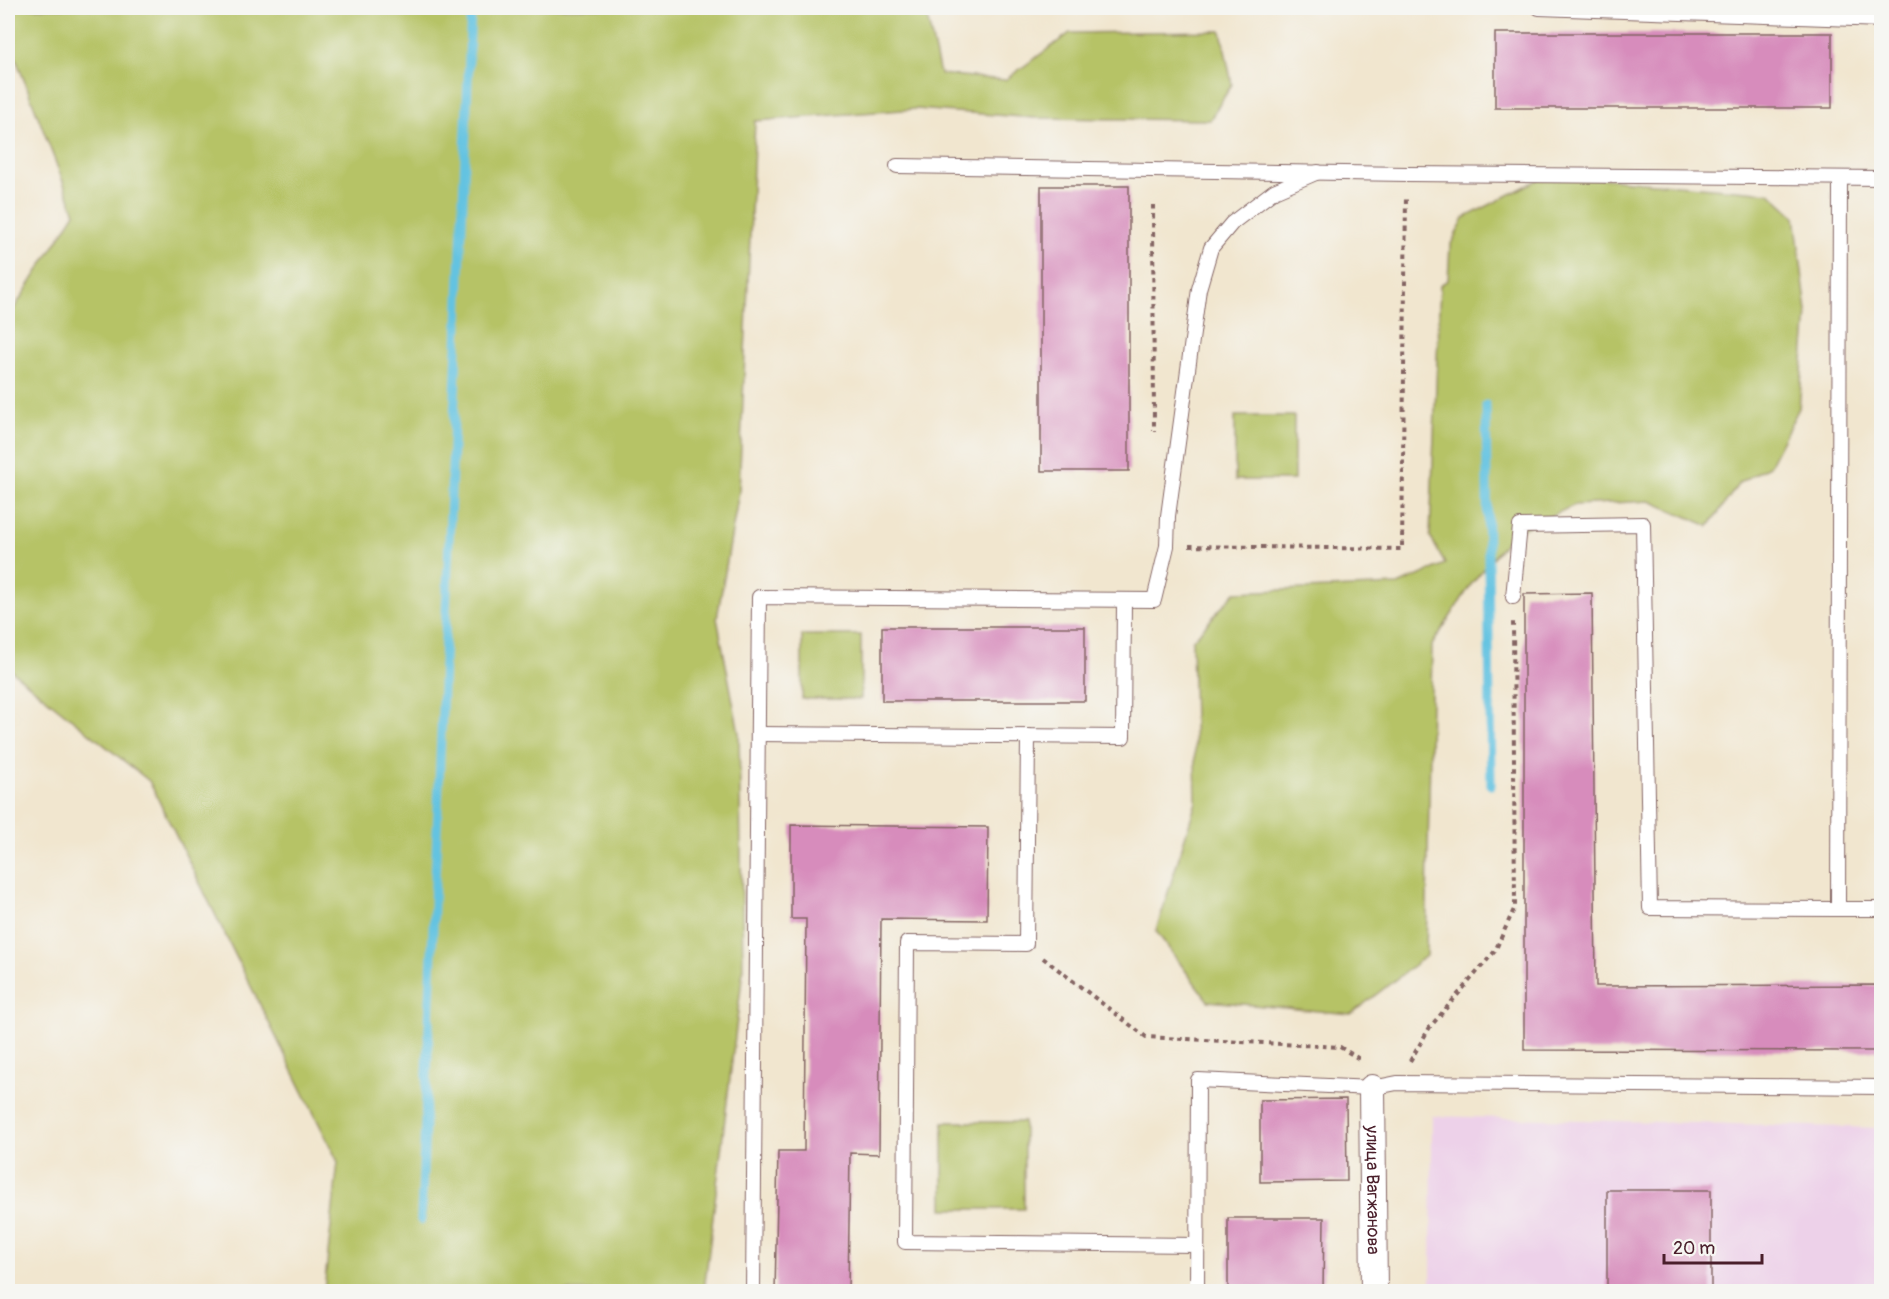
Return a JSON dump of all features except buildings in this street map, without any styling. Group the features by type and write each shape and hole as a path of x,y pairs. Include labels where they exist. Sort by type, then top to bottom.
{"street":[{"name":"улица Вагжанова","path":"1372,1088 1374,1292"}],"lane":[{"path":"1539,8 1881,20"},
{"path":"897,166 1881,178"},
{"path":"753,1292 759,597 1154,600 1167,546 1168,516 1199,289 1211,248 1232,223 1274,191 1318,172"},
{"path":"1838,909 1840,178"},
{"path":"1513,597 1520,526 1643,524 1650,908 1881,909"},
{"path":"758,734 1123,737 1124,600"},
{"path":"1028,736 1026,944 907,943 905,1242 1197,1245"},
{"path":"1197,1292 1198,1080 1372,1088 1397,1083 1881,1087"}],"path":[{"path":"1167,546 1402,549 1407,174"},
{"path":"1153,205 1154,432"},
{"path":"1026,944 1146,1037 1340,1047 1397,1083 1430,1027 1496,951 1515,907 1513,597"}],"shaded area":[{"path":"1432,1116 1880,1128 1876,1291 1431,1292"}],"green space":[{"path":"8,8 925,8 940,74 1005,80 1070,33 1221,31 1232,84 1210,120 1035,118 916,109 755,121 739,492 717,618 739,733 743,970 704,1291 324,1291 338,1162 149,781 8,668 8,318 75,213 8,38"},
{"path":"1549,174 1770,193 1795,216 1807,312 1799,408 1769,466 1739,483 1709,526 1650,501 1575,505 1513,533 1472,583 1432,645 1426,956 1351,1014 1208,1001 1156,931 1196,802 1192,641 1235,592 1398,585 1445,564 1430,536 1440,285 1448,280 1450,246 1464,218"},
{"path":"1235,416 1294,416 1294,480 1235,480"},
{"path":"802,635 861,635 861,699 802,699"},
{"path":"943,1122 1024,1122 1024,1209 943,1209"}],"waterway":[{"path":"421,1220 471,8"},
{"path":"1486,405 1491,785"}]}
